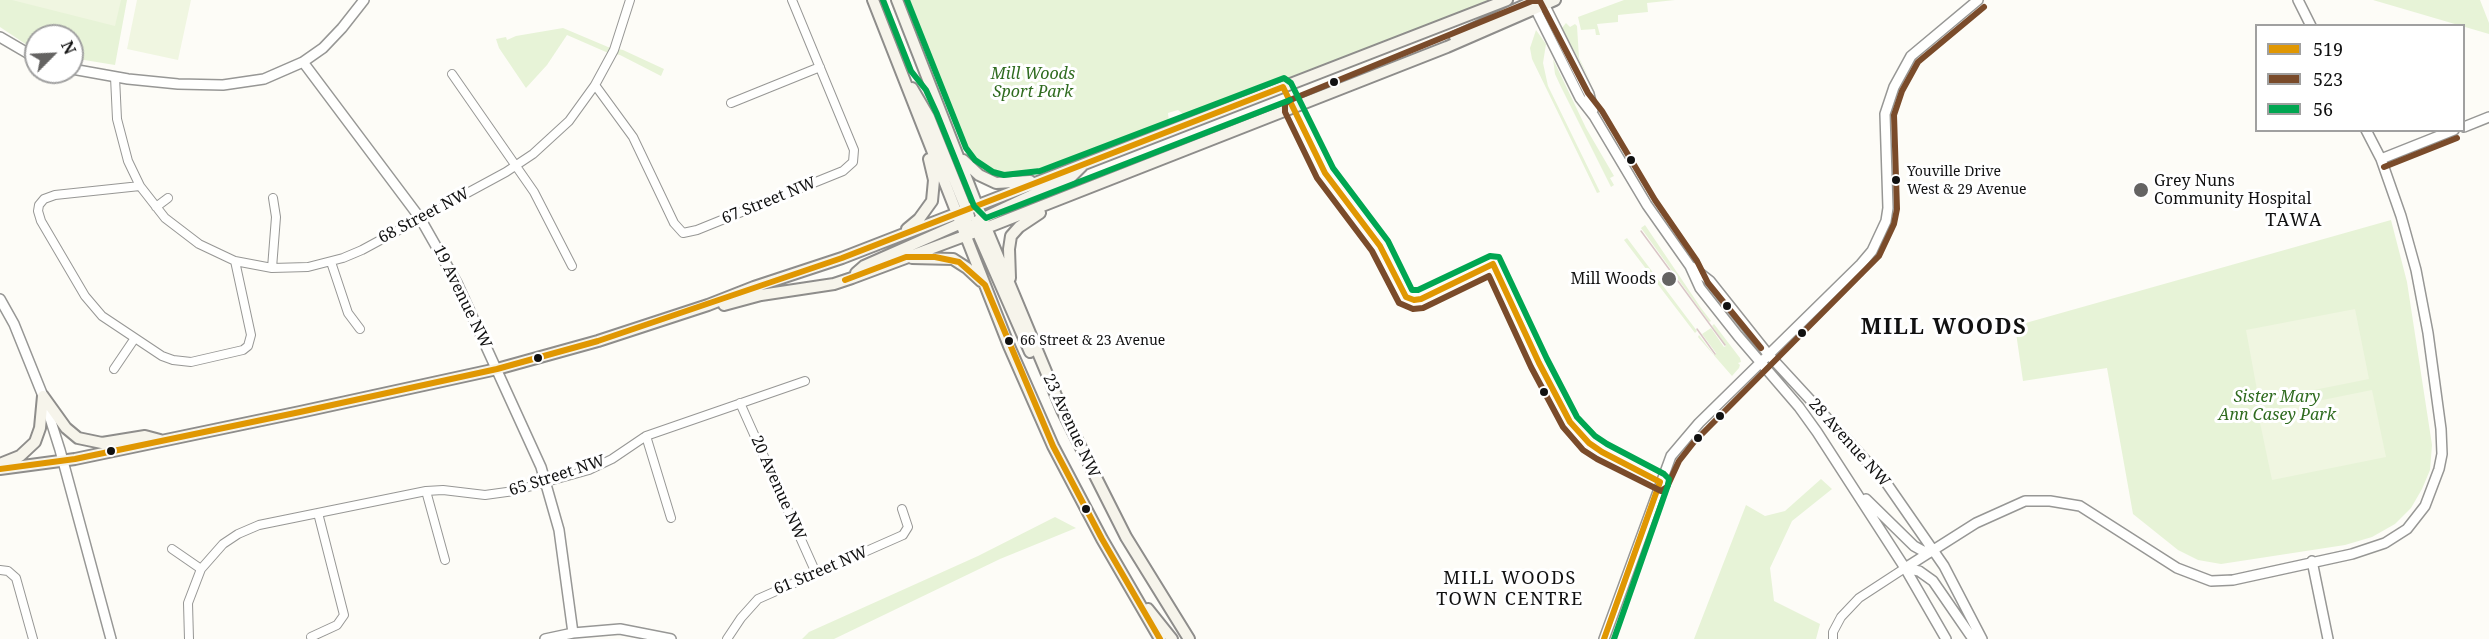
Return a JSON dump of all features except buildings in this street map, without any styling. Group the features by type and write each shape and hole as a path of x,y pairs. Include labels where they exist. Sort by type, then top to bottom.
{"main road":[{"name":"23 Avenue NW","path":"873,0 924,129 971,223 1010,285 1062,410 1126,537 1189,639"},
{"path":"677,315 761,296 834,284 906,257 971,223 978,206 897,0"},
{"path":"978,206 1507,0"},
{"path":"0,467 63,460 164,441 497,369 598,341 900,235 971,223 1066,196 1384,72 1474,28 1537,2 1555,0"},
{"path":"903,75 918,95 971,223 1021,332 1062,410"},
{"path":"900,235 919,219 934,195 934,180 924,129"},
{"path":"958,152 969,167 996,183 1042,180"},
{"path":"852,278 864,266 971,223 1071,177 1084,164"},
{"path":"1010,285 1011,236 1029,218 1066,196"},
{"name":"23 Avenue NW","path":"971,223 985,285 1053,446 1160,639"},
{"path":"906,257 953,259 967,268 985,285"},
{"path":"43,396 66,428 78,438 102,443 145,436 164,441"},
{"path":"0,467 20,456 35,442 41,420 43,396"},
{"path":"1129,586 1172,639"}],"street":[{"path":"84,71 178,84 238,83 264,79 303,62 329,42 364,0"},
{"name":"68 Street NW","path":"115,77 116,106 121,138 128,161 140,186 156,207 186,236 209,250 235,261 272,268 302,268 331,262 362,250 516,166 559,131 581,106 614,50 630,0"},
{"path":"731,103 820,67 792,0"},
{"path":"1604,639 1671,456 1687,436 1760,361 1861,264 1876,243 1886,221 1888,208 1885,114 1894,87 1911,56 1978,0"},
{"path":"2298,0 2310,24"},
{"name":"28 Avenue NW","path":"1537,2 1580,98 1594,116 1647,205 1690,266 1700,288 1799,407 1905,568 1946,639"},
{"path":"0,38 24,51"},
{"name":"19 Avenue NW","path":"303,62 420,218 452,274 534,447 559,530 573,633"},
{"name":"67 Street NW","path":"595,85 633,137 676,228 683,232 697,230 843,171 853,162 854,150 820,67"},
{"path":"452,74 541,203 572,266"},
{"path":"2465,126 2489,117"},
{"path":"1833,639 1833,632 1841,617 1859,598 1976,523 2025,501 2050,501 2080,506 2177,568 2211,581 2233,580 2352,554 2385,543 2407,529 2425,506 2439,469 2442,454 2428,333 2416,270 2404,225 2381,159 2367,132"},
{"path":"2381,159 2449,132"},
{"path":"140,186 55,195 44,199 38,211 41,221 88,302 102,316 168,358 185,362 246,348 250,343 251,335 235,261"},
{"path":"156,207 168,198"},
{"path":"272,268 276,217 273,198"},
{"path":"331,262 348,313 360,329"},
{"name":"28 Avenue NW","path":"1690,266 1710,281 1768,354 1871,465 1954,582 1982,639"},
{"path":"0,299 14,324 43,396 63,460 111,639"},
{"path":"114,369 135,338"},
{"name":"65 Street NW","path":"189,639 188,603 201,569 216,549 238,534 259,525 426,491 443,490 495,495 546,483 601,465 646,436 805,381"},
{"name":"20 Avenue NW","path":"740,403 816,573"},
{"path":"646,436 671,518"},
{"path":"1851,484 1914,546 1934,551"},
{"path":"426,491 445,560"},
{"name":"61 Street NW","path":"728,639 741,618 758,599 903,536 908,527 902,509"},
{"path":"311,637 337,625 344,615 318,513"},
{"path":"172,549 201,569"},
{"path":"2312,561 2328,639"},
{"path":"1905,568 1919,571 1933,581 1973,639"},
{"path":"0,570 11,574 18,584 33,639"},
{"path":"545,639 573,633 620,629 671,639"}],"green space":[{"path":"0,0 127,0 115,65 84,60 84,24 24,24 24,43 0,27"},
{"path":"12,0 121,0 115,26"},
{"path":"137,0 191,0 178,60 127,49"},
{"name":"Mill Woods Sport Park","path":"910,0 1488,1 1228,101 1183,114 1178,110 1168,113 1169,122 1167,124 1013,178 997,177 975,163 967,148"},
{"path":"1624,0 1675,0 1647,3 1648,12 1618,15 1618,22 1597,24 1600,35 1596,35 1595,29 1581,30 1578,17"},
{"path":"2373,0 2480,0 2489,23 2489,34 2465,27 2465,24 2455,24"},
{"path":"1566,23 1570,27 1575,24 1577,26 1579,58 1593,86 1562,28"},
{"path":"563,28 608,47 623,50 664,69 661,76 620,55 606,52 567,35 547,65 526,88 499,48 496,39 506,37 507,40 516,36"},
{"path":"1536,30 1546,44 1543,63 1548,86 1600,192 1597,193 1532,59 1530,48"},
{"path":"1553,59 1586,128 1614,176 1610,178 1614,185 1611,187 1555,74"},
{"name":"Sister Mary Ann Casey Park","path":"2391,220 2407,282 2432,445 2430,470 2411,508 2395,524 2372,537 2345,545 2221,564 2198,560 2178,550 2133,514 2107,368 2023,381 2015,326"},
{"path":"1645,225 1711,321 1709,322 1641,228"},
{"path":"1627,238 1697,331 1695,333 1624,240"},
{"path":"2355,309 2369,379 2259,401 2246,330"},
{"path":"1714,324 1740,358 1739,368 1732,376 1698,337 1699,335 1714,355 1716,353 1702,334 1711,328 1724,347 1726,346 1712,326"},
{"path":"2372,390 2386,457 2272,480 2258,413"},
{"path":"1821,479 1832,489 1792,521 1770,568 1774,601 1820,624 1816,639 1694,639 1746,505 1765,516 1785,511"},
{"path":"1055,517 1076,528 1000,559 834,639 802,639 809,632 978,556"}],"tram line":[{"path":"1641,231 1725,345"},
{"path":"1697,329 1715,354"}],"transit line":[{"name":"56","path":"883,0 911,71 926,90 937,114 974,206 986,218 1290,100"},
{"name":"56","path":"907,0 966,148 975,160 993,172 1004,175 1040,171 1284,78 1291,83 1333,168 1388,241 1412,290 1418,290 1490,256 1499,257 1577,417 1595,436 1664,474 1669,479 1614,639"},
{"name":"523","path":"1761,348 1708,283 1697,261 1655,200 1602,111 1588,93 1540,1 1532,1 1285,104 1285,112 1317,178 1372,251 1399,303 1413,309 1423,308 1489,276 1531,367 1563,427 1583,450 1661,491 1667,487 1679,461 1694,442 1879,256 1894,224 1897,209 1894,115 1902,91 1918,62 1984,7"},
{"name":"519","path":"0,469 75,459 300,412 497,369 598,341 842,258 1283,87 1325,173 1380,246 1406,297 1414,300 1421,299 1493,264 1539,363 1570,422 1589,443 1602,452 1660,482 1604,639"},
{"name":"523","path":"2384,167 2457,138"},
{"name":"519","path":"845,280 906,257 935,257 959,262 985,285 1053,446 1102,539 1160,639"}],"place":[{"name":"Youville Drive West & 29 Avenue","path":"1896,180"},
{"name":"Grey Nuns Community Hospital","path":"2141,190"},
{"name":"Mill Woods","path":"1669,279"},
{"name":"66 Street & 23 Avenue","path":"1009,341"}],"district":[{"name":"TAWA","path":"2294,221"},
{"name":"MILL WOODS","path":"1944,328"},
{"name":"MILL WOODS TOWN CENTRE","path":"1510,589"}]}
